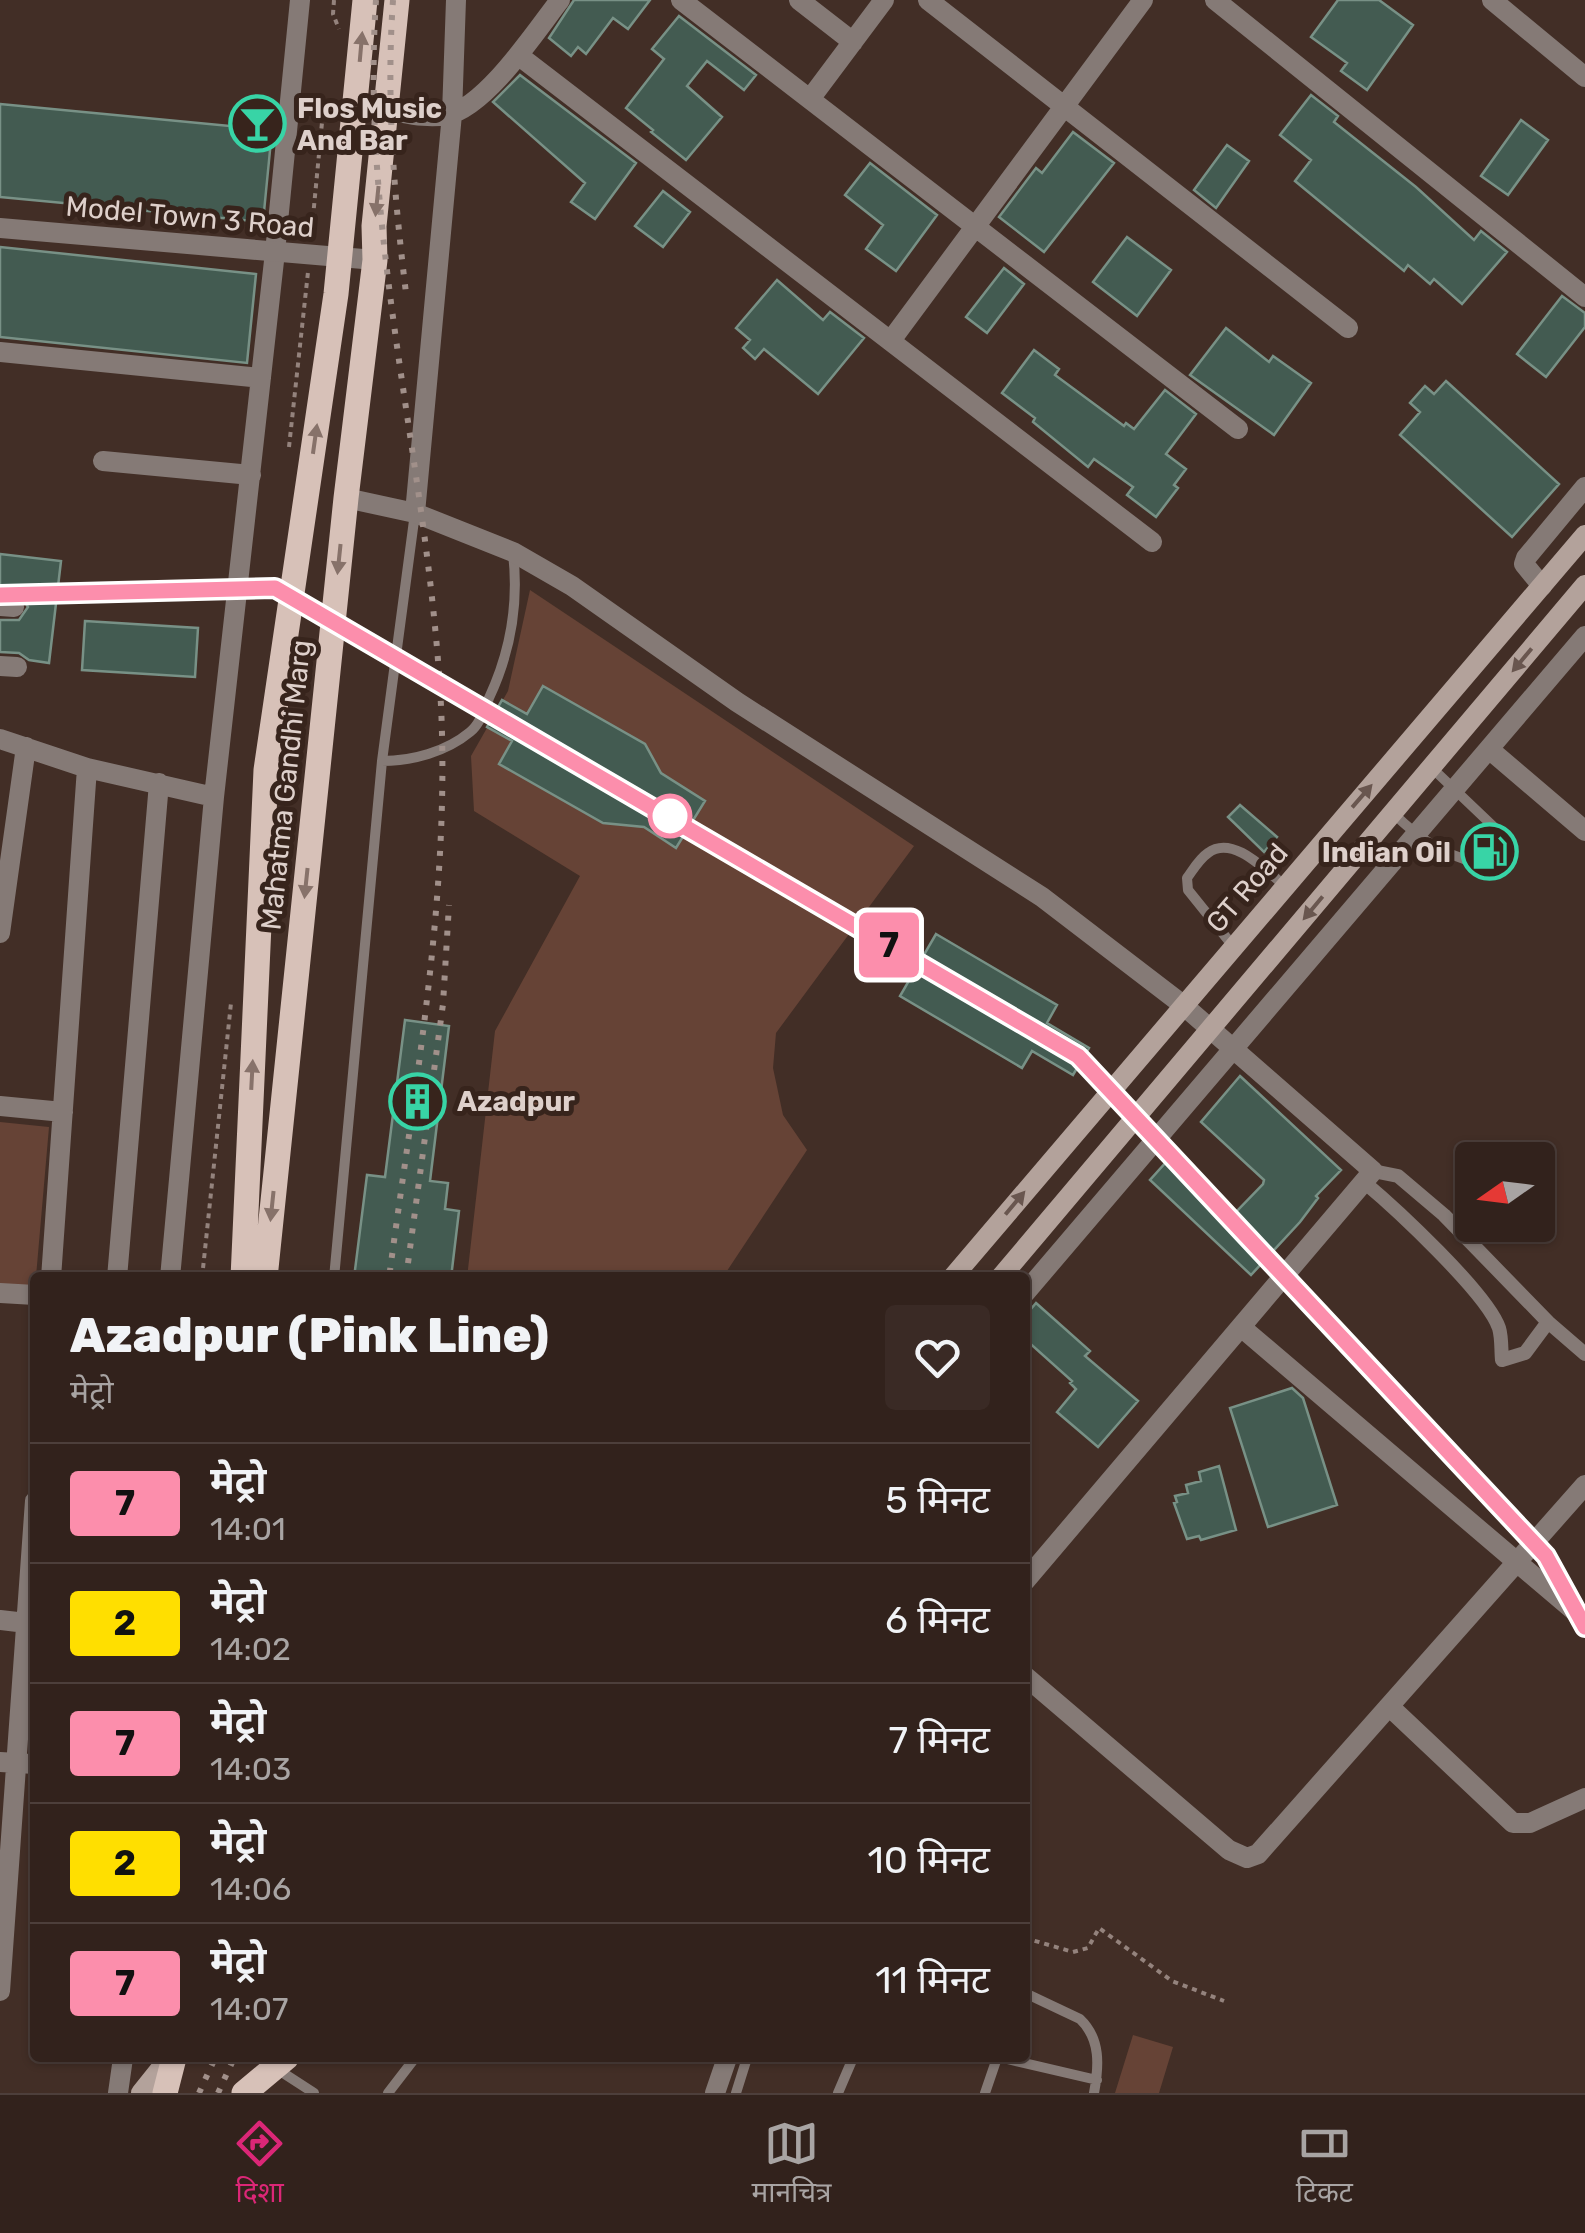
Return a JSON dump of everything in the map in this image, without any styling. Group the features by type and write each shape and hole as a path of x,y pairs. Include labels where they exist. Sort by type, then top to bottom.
{"main road":[{"name":"Mahatma Gandhi Marg","path":"243,1272 266,770 340,257 365,0"},
{"name":"Mahatma Gandhi Marg","path":"265,1272 346,498 375,260 374,226 397,0"},
{"name":"GT Road","path":"957,1272 1585,535"},
{"path":"1005,1272 1585,585"},
{"path":"142,2093 168,2062"},
{"path":"165,2093 170,2062"},
{"path":"244,2093 281,2063"},
{"path":"262,2093 281,2063"}],"street":[{"path":"171,1272 214,796 300,0"},
{"path":"415,513 452,114 456,0"},
{"path":"386,110 428,117 452,114 480,94 518,55 560,0"},
{"path":"681,0 1238,429"},
{"path":"799,0 853,42"},
{"path":"810,100 884,0"},
{"path":"928,0 1348,328"},
{"path":"892,339 1143,0"},
{"path":"1215,0 1585,297"},
{"path":"1492,0 1585,76"},
{"path":"518,55 1152,542"},
{"name":"Model Town 3 Road","path":"0,228 375,260"},
{"path":"0,352 261,378"},
{"path":"102,461 250,475"},
{"path":"1542,586 1524,564 1585,487"},
{"path":"346,498 415,513 513,552 572,586 737,702 1042,897 1183,1004 1369,1176 1488,1308 1499,1330 1502,1360 1525,1352 1548,1322"},
{"path":"1030,1287 1585,636"},
{"path":"0,739 88,768 214,796"},
{"path":"0,933 26,747"},
{"path":"1489,749 1585,831"},
{"path":"51,1272 88,768"},
{"path":"118,1272 159,783"},
{"path":"0,1106 63,1112"},
{"path":"1030,1575 1369,1176 1398,1176 1433,1205 1548,1322 1585,1354"},
{"path":"0,1293 30,1296"},
{"path":"1241,1327 1585,1620"},
{"path":"1030,1680 1228,1850 1247,1858 1258,1854 1391,1708 1585,1485"},
{"path":"0,1992 30,1569"},
{"path":"0,1620 26,1623"},
{"path":"1391,1708 1513,1823 1530,1823 1585,1798"},
{"path":"118,2093 122,2062"},
{"path":"715,2093 726,2062"}],"lane":[{"path":"335,1272 382,762 415,513"},
{"path":"382,762 420,758 468,734 480,719 508,652 517,584 513,552"},
{"path":"1394,814 1445,854 1475,862 1484,857 1496,838 1495,828 1432,768"},
{"path":"1233,946 1188,890 1186,878 1206,854 1217,848 1236,849 1285,886"},
{"path":"1030,1995 1088,2026 1097,2049 1094,2093"},
{"path":"388,2093 412,2062"},
{"path":"736,2093 746,2062"},
{"path":"838,2093 852,2062"},
{"path":"985,2093 998,2062"},
{"path":"1017,2062 1096,2080"},
{"path":"281,2063 314,2093"}],"path":[{"path":"334,0 333,14 341,35"},
{"path":"310,255 324,112 335,100"},
{"path":"1030,1939 1073,1952 1088,1948 1098,1928 1172,1982 1224,2002"}],"shaded area":[{"path":"530,590 914,846 776,1033 773,1068 783,1115 807,1150 726,1272 468,1272 495,1031 580,876 474,811 471,756 508,691"},
{"path":"0,1122 49,1127 36,1272 30,1272 30,1288 0,1286"},
{"path":"1133,2035 1173,2047 1159,2093 1115,2093"}],"building":[{"path":"574,0 650,0 628,29 613,18 586,54 578,47 571,56 549,38"},
{"path":"1338,0 1379,0 1413,25 1367,90 1341,71 1347,63 1311,37"},
{"path":"679,16 756,75 744,90 707,61 687,86 722,117 686,160 626,108 664,59 652,49"},
{"path":"520,75 636,163 595,219 571,202 585,183 493,102"},
{"path":"1311,95 1338,116 1334,122 1416,187 1474,240 1481,231 1507,252 1462,304 1434,279 1430,284 1408,265 1404,271 1295,181 1311,160 1280,135"},
{"path":"0,104 272,130 263,222 0,197"},
{"path":"1521,120 1548,140 1508,195 1481,176"},
{"path":"1073,132 1114,163 1044,252 999,217 1036,168 1042,173"},
{"path":"1227,145 1249,161 1216,208 1194,190"},
{"path":"870,163 937,215 896,271 866,249 883,225 845,195"},
{"path":"663,191 690,212 663,247 635,226"},
{"path":"1127,237 1171,270 1137,316 1093,282"},
{"path":"0,247 256,274 247,363 0,337"},
{"path":"1004,268 1024,284 987,333 966,317"},
{"path":"777,280 823,320 830,312 864,338 818,394 764,349 755,359 743,348 750,340 736,328"},
{"path":"1562,296 1585,313 1585,327 1546,377 1517,354"},
{"path":"1226,328 1269,362 1273,356 1311,383 1274,435 1190,375"},
{"path":"1034,350 1059,369 1055,375 1124,426 1126,423 1134,429 1165,390 1196,414 1166,454 1186,469 1174,485 1178,488 1156,517 1127,495 1133,487 1094,459 1088,467 1002,393"},
{"path":"1446,381 1559,484 1512,537 1400,435 1420,412 1410,403 1425,386 1434,394"},
{"path":"0,554 61,561 49,663 29,660 19,653 0,652 0,620 19,620 28,607 21,595 0,592"},
{"path":"85,621 198,628 195,677 82,670"},
{"path":"543,686 645,744 661,773 705,801 676,848 644,827 603,823 499,764 512,741 487,727 502,700 527,714"},
{"path":"1240,805 1277,837 1264,852 1228,817"},
{"path":"936,934 1057,1005 1047,1023 1089,1048 1073,1075 1032,1051 1022,1068 900,996"},
{"name":"Azadpur","path":"405,1020 449,1026 430,1181 448,1183 445,1209 459,1211 452,1272 355,1272 367,1175 385,1177"},
{"path":"1240,1076 1341,1170 1251,1275 1150,1180 1168,1160 1232,1216 1263,1184 1264,1180 1201,1122"},
{"path":"1036,1303 1090,1351 1085,1356 1138,1401 1098,1447 1057,1412 1076,1389 1030,1343 1030,1310"},
{"path":"1292,1388 1303,1398 1337,1505 1268,1527 1230,1408"},
{"path":"1219,1466 1236,1530 1201,1540 1199,1536 1187,1539 1175,1496 1188,1493 1186,1485 1201,1481 1199,1472"}],"railway":[{"path":"376,0 374,89 378,177 386,265 434,618 442,778 428,993 390,1272"},
{"path":"393,0 392,147 406,293"},
{"path":"407,1272 443,1004 449,905"},
{"path":"199,2093 213,2062"},
{"path":"218,2093 232,2062"}],"metro line":[{"name":"7","path":"0,595 275,588 1078,1056 1546,1556 1585,1627"}],"place":[{"name":"Flos Music And Bar","path":"258,124"},
{"name":"Indian Oil","path":"1490,852"},
{"name":"Azadpur","path":"418,1101"}]}
